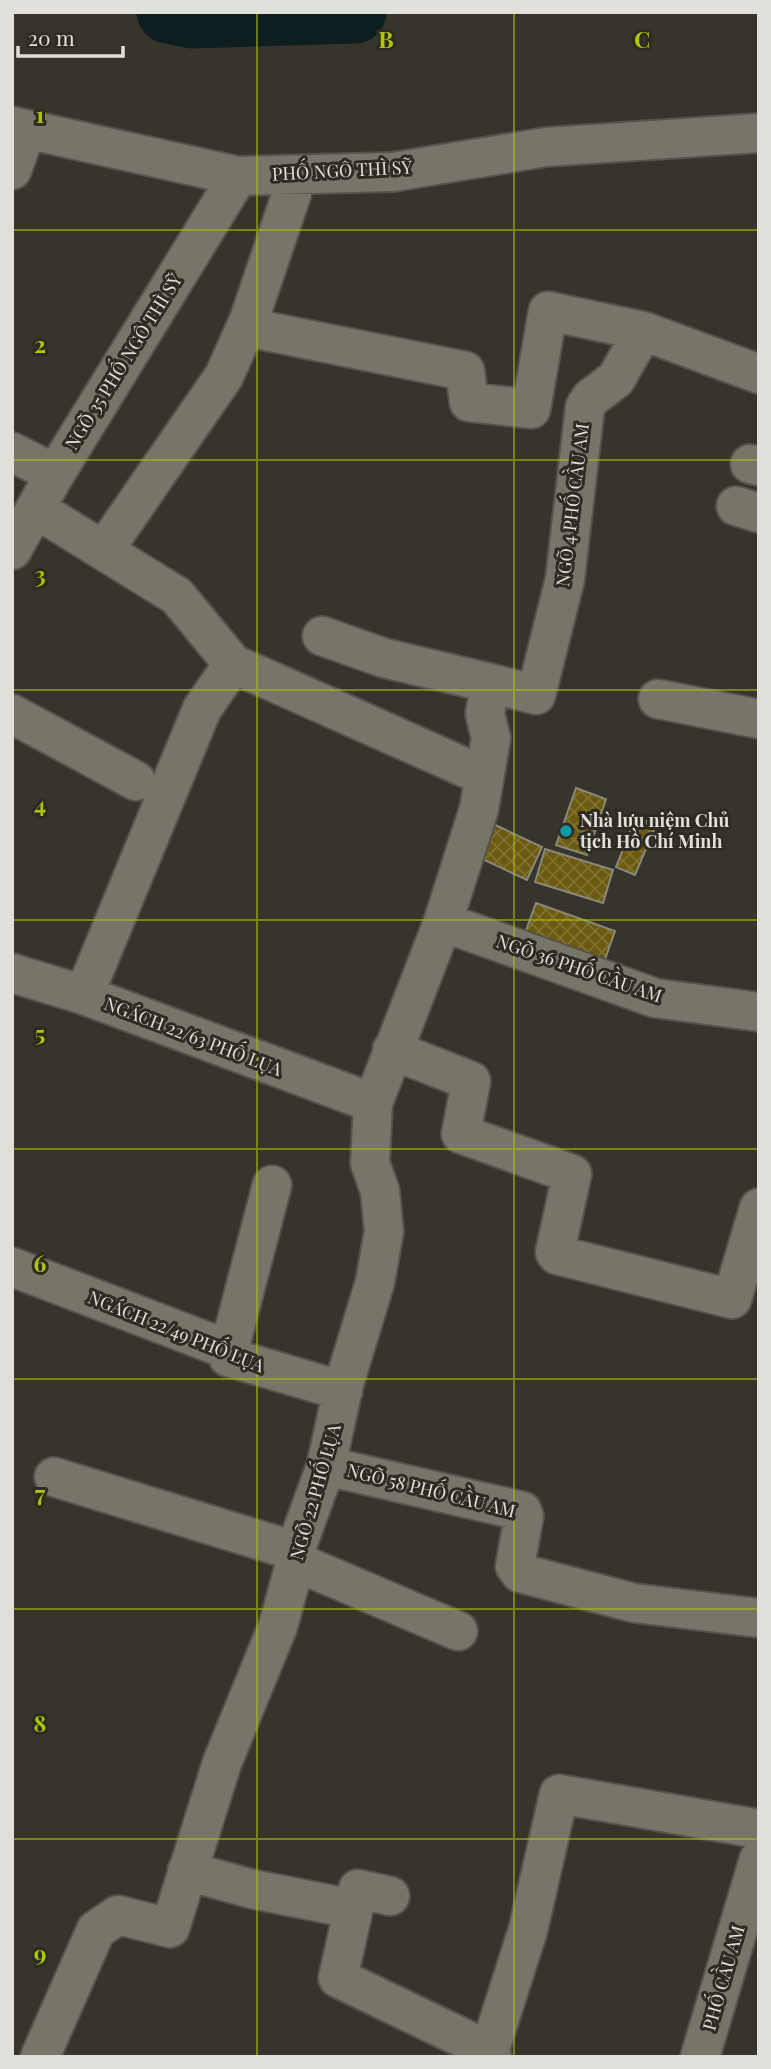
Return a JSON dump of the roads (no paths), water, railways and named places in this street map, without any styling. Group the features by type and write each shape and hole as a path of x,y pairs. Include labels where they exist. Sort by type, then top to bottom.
{"street":[{"path":"12,170 19,129"},
{"name":"PHỐ NGÔ THÌ SỸ","path":"19,129 238,176 393,172 546,147 759,133"},
{"path":"104,550 224,376 247,327 298,175"},
{"name":"NGÕ 35 PHỐ NGÔ THÌ SỸ","path":"12,550 55,474 238,176"},
{"path":"247,327 465,371 469,402 531,409 548,310 643,331 759,374"},
{"name":"NGÕ 4 PHỐ CẦU AM","path":"490,683 536,695 565,579 585,407 591,398 616,379 643,331"},
{"path":"12,452 55,474"},
{"path":"36,509 177,596 233,664 484,776"},
{"path":"323,636 384,658 490,683 485,714 491,738 479,809 443,922"},
{"path":"84,995 202,709 233,664"},
{"path":"658,699 759,719"},
{"path":"12,713 136,781"},
{"name":"NGÕ 36 PHỐ CẦU AM","path":"443,922 655,998 759,1012"},
{"name":"NGÕ 22 PHỐ LỤA","path":"40,2057 96,1930 118,1915 170,1928 222,1763 278,1626 295,1554 326,1465 343,1391 375,1282 383,1241 380,1191 370,1163 373,1104 443,922"},
{"name":"NGÁCH 22/63 PHỐ LỤA","path":"12,973 84,995 373,1104"},
{"path":"392,1049 471,1081 461,1134 572,1174 555,1252 557,1255 732,1299 759,1208"},
{"path":"229,1350 272,1185"},
{"name":"NGÁCH 22/49 PHỐ LỤA","path":"12,1267 229,1350 228,1357 343,1391"},
{"name":"NGÕ 58 PHỐ CẦU AM","path":"326,1465 522,1511 524,1516 515,1566 520,1573 634,1603 759,1618"},
{"path":"54,1477 295,1554 329,1577 457,1631"},
{"path":"390,1896 358,1889 338,1978 473,2043 490,2056 528,1930 559,1794 759,1829"},
{"name":"PHỐ CẦU AM","path":"700,2057 759,1859"},
{"path":"187,1871 253,1889 353,1909"}],"waterway":[{"path":"168,12 192,17 355,12"}],"place":[{"name":"Nhà lưu niệm Chủ tịch Hồ Chí Minh","path":"566,831"}]}
